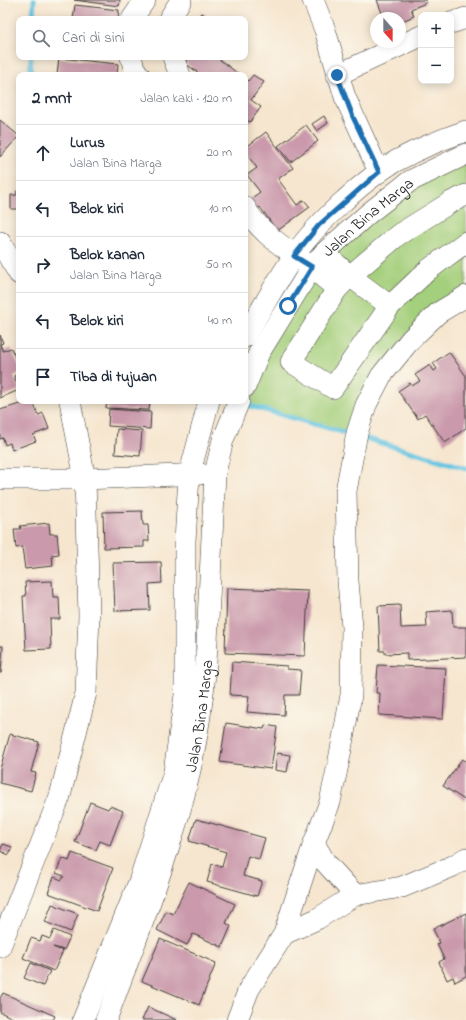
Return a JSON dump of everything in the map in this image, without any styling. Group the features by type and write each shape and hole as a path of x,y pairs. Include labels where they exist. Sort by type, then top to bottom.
{"street":[{"path":"134,16 145,0"},
{"path":"171,16 181,0"},
{"path":"313,0 325,30 337,75 353,117 379,172"},
{"path":"454,22 466,18"},
{"path":"337,75 418,37"},
{"path":"132,60 137,72"},
{"path":"173,60 179,72"},
{"name":"Jalan Bina Marga","path":"248,332 294,256 319,225 379,172 410,155 466,131"},
{"name":"Jalan Bina Marga","path":"248,380 259,353 318,260 369,213 410,181 466,154"},
{"path":"466,195 451,202 398,235 344,282 291,362 333,388 390,306 428,270 466,242"},
{"path":"248,211 260,227 277,244 294,256 318,260 344,282 390,306"},
{"path":"0,242 16,269"},
{"path":"237,1020 250,989 284,934 314,843 330,802 351,695 352,627 348,581 346,491 357,432 366,405 382,376 406,346 438,313 466,296"},
{"path":"0,947 60,796 73,750 86,693 90,615 85,479 71,404"},
{"name":"Jalan Bina Marga","path":"82,1020 139,882 174,772 185,695 185,541 188,476 208,404"},
{"name":"Jalan Bina Marga","path":"106,1020 170,846 196,742 206,663 214,473 223,440 238,404"},
{"path":"0,479 85,479 167,475 188,476 214,473"},
{"path":"314,843 325,862 355,895"},
{"path":"284,934 317,919 355,895 402,887 453,866 466,858"}],"green space":[{"path":"466,154 466,297 411,339 356,436 244,404 248,404 248,389 324,253"}],"building":[{"path":"74,0 120,0 119,6"},
{"path":"377,0 425,0 426,3 411,9 414,16 406,19 406,12 382,12"},
{"path":"75,5 119,10 118,16 73,16"},
{"path":"59,60 79,60 118,64 117,72 57,72"},
{"path":"187,60 220,60 236,72 197,72 185,63"},
{"path":"253,75 264,82 251,100 261,107 250,122 248,121 248,81"},
{"path":"324,116 328,123 317,131 312,124"},
{"path":"0,120 16,133 16,139 0,157"},
{"path":"306,125 318,141 291,162 278,146"},
{"path":"266,132 293,168 278,179 297,205 304,200 310,207 277,231 260,207 253,212 248,206 248,201 260,192 248,176 248,174 257,168 248,156 248,146"},
{"path":"11,195 16,195 16,209 11,209"},
{"path":"0,335 3,343 0,344"},
{"path":"0,344 3,351 11,348 16,359 16,375 14,376 16,382 16,391 0,398"},
{"path":"449,352 466,376 466,428 445,443 425,414 418,419 398,391 410,383 412,386 420,381 415,375 430,365 434,371 437,369 433,363"},
{"path":"20,404 34,404 38,415 43,413 49,429 33,435 36,441 12,450 10,443 5,445 3,438 0,439 0,410"},
{"path":"107,404 150,404 149,410 106,408"},
{"path":"109,409 151,412 150,429 108,426"},
{"path":"117,429 142,431 140,456 115,454"},
{"path":"142,511 143,525 148,525 149,541 144,541 144,547 104,548 103,512"},
{"path":"49,523 50,534 57,534 59,554 52,555 53,566 25,569 22,547 16,548 14,529 21,529 20,526"},
{"path":"161,562 162,583 149,584 150,610 115,611 113,563"},
{"path":"52,581 53,597 59,597 60,619 50,619 51,649 26,650 23,596 26,596 25,582"},
{"path":"227,588 308,591 305,656 225,653"},
{"path":"400,605 401,628 427,627 426,612 452,610 453,627 466,627 466,657 407,660 407,653 385,654 385,651 380,651 378,606"},
{"path":"0,646 3,646 1,673 0,673"},
{"path":"232,662 287,666 287,669 301,670 299,695 285,695 284,715 247,712 249,696 230,695"},
{"path":"378,665 446,668 443,719 379,715 380,693 376,693"},
{"path":"226,723 264,729 265,725 277,727 271,769 220,762"},
{"path":"10,734 39,742 31,772 36,773 31,791 0,783 0,769"},
{"path":"277,753 290,755 287,772 275,770"},
{"path":"462,759 466,761 466,801 443,786"},
{"path":"90,802 108,809 110,806 123,811 110,845 100,841 96,850 75,842"},
{"path":"196,819 265,838 259,859 248,856 243,876 262,881 257,896 207,882 212,864 222,867 226,852 189,841"},
{"path":"3,844 12,847 9,855 0,851"},
{"path":"72,853 113,868 97,911 48,893 54,877 62,880 64,876 56,873 62,858 69,861"},
{"path":"189,882 235,904 226,923 231,926 222,947 193,934 187,945 157,930 166,911 173,914"},
{"path":"52,904 78,914 71,932 45,922"},
{"path":"466,913 466,976 455,982 453,977 447,980 439,962 444,959 437,944 440,943 433,929"},
{"path":"54,930 70,937 64,950 53,947 63,951 54,971 23,958 31,938 40,941 42,936 50,939"},
{"path":"160,939 216,963 199,1005 142,981"},
{"path":"31,963 50,971 43,986 24,978"},
{"path":"3,993 55,1016 53,1020 17,1020 0,1012 0,998"},
{"path":"148,1007 177,1020 142,1020"}],"waterway":[{"path":"33,16 34,0"},
{"path":"30,72 31,60"},
{"path":"243,404 353,435"},
{"path":"361,437 466,468"}],"route":[{"path":"288,306 312,267 294,256 319,225 379,172 353,117 337,75"}]}
